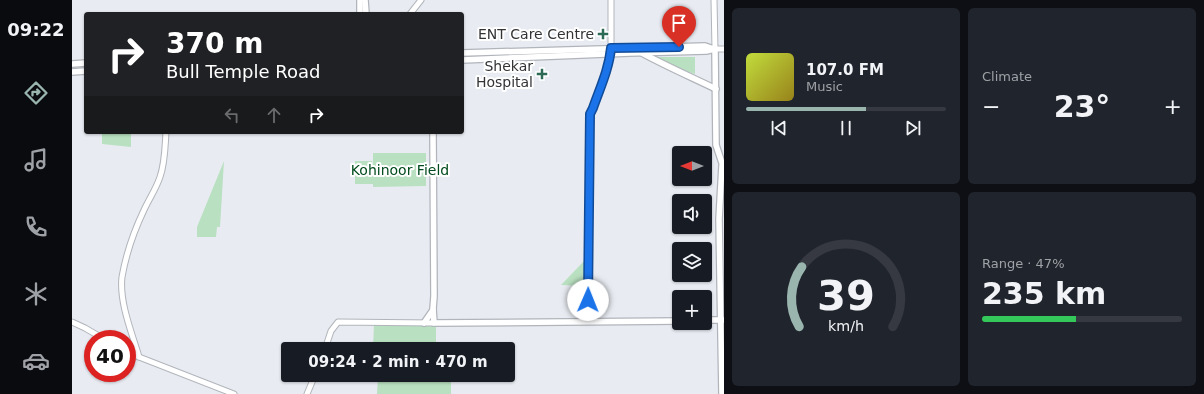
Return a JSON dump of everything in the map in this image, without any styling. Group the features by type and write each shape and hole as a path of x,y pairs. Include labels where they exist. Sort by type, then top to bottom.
{"main road":[{"path":"360,0 360,12"},
{"path":"365,0 366,12"},
{"path":"464,60 705,46 714,49"},
{"path":"464,53 611,51 642,53 706,51 714,49"},
{"path":"714,49 716,146 723,168 719,219 722,320 722,394"},
{"path":"642,53 716,89"},
{"path":"72,64 84,63"},
{"path":"72,72 84,71"},
{"path":"433,134 434,323 672,321"},
{"path":"424,323 433,309"}],"street":[{"path":"411,12 420,0"},
{"path":"587,321 590,114 604,77 611,51 611,0"},
{"path":"714,0 714,49 724,49"},
{"path":"139,357 122,296 122,277 136,228 161,176 166,134"},
{"path":"72,322 88,330"},
{"path":"327,342 331,330 338,322 434,323"},
{"path":"136,356 234,394"},
{"path":"307,394 312,382"}],"green space":[{"path":"653,57 695,57 695,74 674,67"},
{"path":"102,134 131,134 131,147 102,144"},
{"name":"Kohinoor Field","path":"373,153 426,153 426,186 373,187 373,184 355,184 355,161 372,161 373,166"},
{"path":"224,161 220,227 217,227 216,237 197,237 197,227"},
{"path":"585,260 586,286 561,285"},
{"path":"374,324 436,325 436,342 373,342"},
{"path":"378,382 451,382 451,394 377,394"}],"place":[{"name":"ENT Care Centre","path":"603,34"},
{"name":"Shekar Hospital","path":"542,74"}],"route":[{"path":"588,300 590,114 608,66 611,48 679,47"}]}
